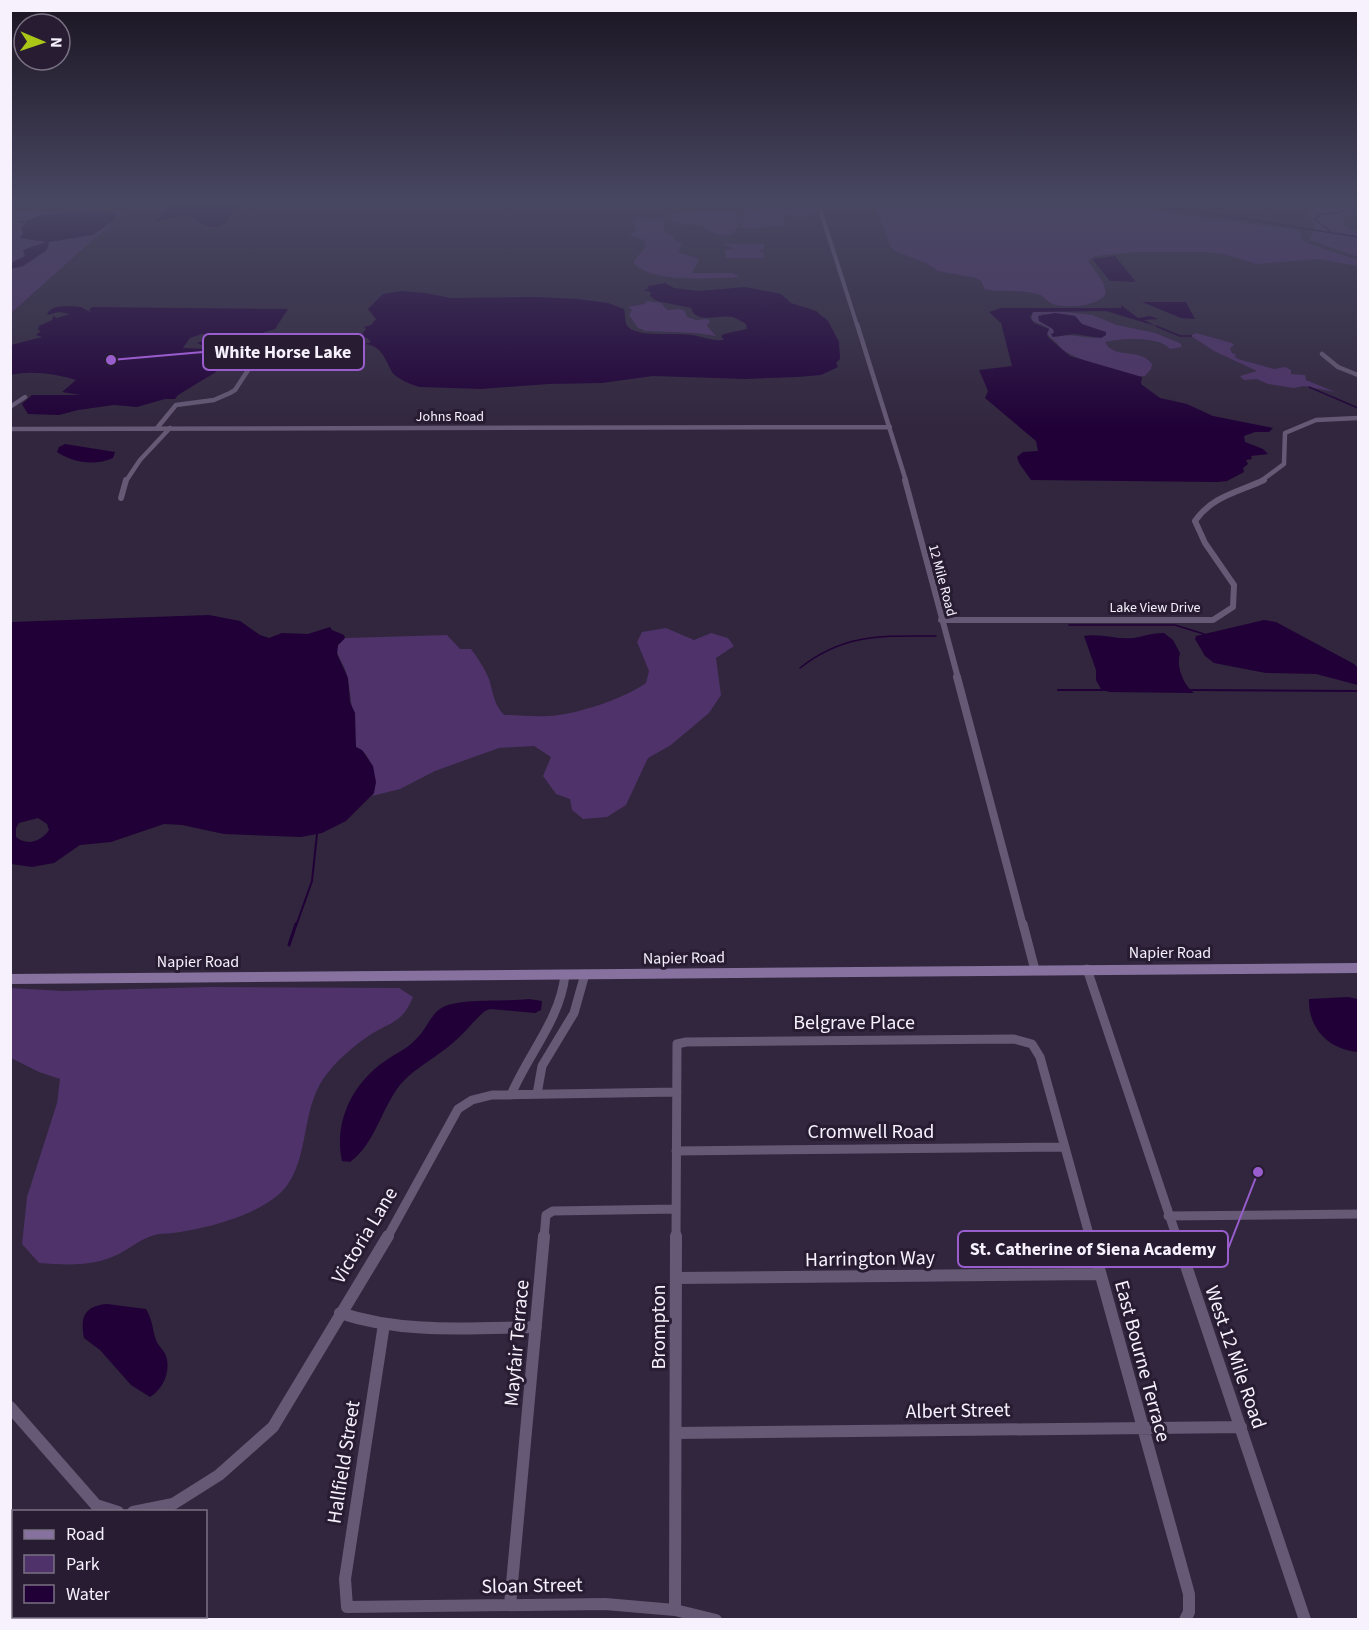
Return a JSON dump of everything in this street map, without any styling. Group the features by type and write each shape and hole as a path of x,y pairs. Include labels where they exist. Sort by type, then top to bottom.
{"street":[{"name":"12 Mile Road","path":"842,276 890,427 1035,970"},
{"path":"1322,354 1338,367 1359,375"},
{"path":"157,428 176,405 214,400 236,390 254,361 238,359"},
{"path":"10,407 25,397"},
{"name":"Lake View Drive","path":"941,620 1213,620 1233,607 1234,585 1205,543 1195,521 1201,511 1220,498 1264,480 1284,464 1285,433 1316,420 1359,418"},
{"name":"Johns Road","path":"10,429 890,427"},
{"path":"121,498 122,488 145,453 170,428"},
{"name":"Napier Road","path":"10,979 1359,968"},
{"name":"West 12 Mile Road","path":"1087,969 1305,1620"},
{"path":"511,1095 533,1050 553,1022 563,998 565,975"},
{"path":"537,1094 542,1066 574,1014 585,975"},
{"name":"Belgrave Place","path":"677,1044 686,1042 1014,1039 1026,1040 1032,1044"},
{"name":"Brompton","path":"675,1610 677,1044"},
{"name":"East Bourne Terrace","path":"1032,1044 1040,1057 1189,1594 1189,1612 1185,1620"},
{"name":"Victoria Lane","path":"162,1509 219,1475 273,1427 407,1204 458,1109 472,1100 492,1095 677,1092"},
{"name":"Cromwell Road","path":"676,1151 1065,1148"},
{"name":"Mayfair Terrace","path":"510,1605 546,1215 553,1211 676,1209"},
{"path":"1168,1216 1359,1214"},
{"name":"Harrington Way","path":"676,1278 1100,1274"},
{"path":"340,1313 353,1319 404,1327 536,1327"},
{"name":"Hallfield Street","path":"347,1607 345,1579 384,1324"},
{"path":"10,1407 96,1505 112,1510"},
{"name":"Albert Street","path":"676,1433 1241,1428"},
{"name":"Sloan Street","path":"347,1607 605,1604 675,1610 716,1620"}],"green space":[{"path":"11,276 52,276 11,313"},
{"path":"663,276 740,277 683,278"},
{"path":"966,276 1099,276 1106,293 1102,298 1088,304 1062,306 1049,302 1041,295 985,289 981,281"},
{"path":"647,301 661,303 667,310 685,311 687,317 696,320 707,319 710,321 707,326 716,336 646,331 638,328 629,315 632,310 628,307 644,304"},
{"path":"1048,310 1092,315 1117,325 1155,333 1180,343 1182,347 1170,349 1158,342 1140,339 1105,342 1114,351 1141,356 1152,364 1145,376 1126,375 1088,362 1058,347 1059,345 1047,334 1049,328 1031,320 1033,312","holes":["1042,314 1075,316 1082,324 1106,335 1094,338 1069,335 1057,337 1053,329 1039,321"]},
{"path":"1196,333 1232,343 1234,345 1230,348 1238,359 1274,369 1285,367 1291,370 1291,374 1305,375 1306,380 1335,392 1304,386 1294,388 1268,384 1257,379 1244,380 1240,376 1257,371 1214,351 1191,336"},
{"path":"666,628 694,640 711,633 728,638 734,646 716,658 721,695 709,713 671,745 648,758 626,805 607,817 583,819 572,810 570,799 556,794 543,776 551,757 534,746 499,748 435,771 400,789 372,796 374,793 371,767 366,755 356,747 347,676 337,653 338,646 345,638 447,635 460,649 471,649 476,656 489,679 496,703 504,715 542,716 571,713 599,705 625,695 646,683 649,671 637,642 642,632"},
{"path":"208,987 399,988 413,997 399,1018 352,1048 321,1083 314,1097 295,1171 288,1184 267,1203 236,1218 219,1223 187,1231 150,1236 119,1254 99,1261 69,1264 39,1263 22,1244 27,1197 57,1103 60,1079 39,1072 11,1058 11,988 63,991"}],"water":[{"path":"1106,276 1131,276 1136,282 1110,281"},
{"path":"665,283 674,288 698,291 745,287 781,294 791,303 816,311 828,321 839,342 840,359 836,363 838,367 821,375 798,377 745,379 653,376 602,383 481,389 421,387 394,374 379,350 365,344 371,342 367,338 360,337 366,329 364,327 371,325 376,319 368,309 383,294 401,291 451,298 537,297 608,303 624,309 628,327 649,334 685,334 724,340 721,336 724,334 747,329 746,324 733,317 703,318 694,313 691,308 657,301 650,296 651,292 643,290 649,289 648,286"},
{"path":"1142,302 1186,302 1195,319 1181,318"},
{"path":"1121,305 1138,318 1150,316 1158,319 1144,320 1156,326 1106,311 1033,312 1030,317 1034,323 1049,329 1048,337 1070,356 1142,377 1141,384 1160,398 1187,404 1213,416 1273,428 1269,432 1255,432 1244,436 1245,442 1263,449 1268,454 1251,456 1252,459 1246,460 1248,464 1243,468 1244,472 1227,481 1031,480 1017,457 1023,452 1038,451 1036,441 985,398 988,391 979,370 1012,366 1001,323 989,312 1001,308 1121,308"},
{"path":"57,307 81,307 92,313 89,310 92,307 288,309 275,329 252,336 250,343 233,345 230,349 240,349 229,355 224,355 225,345 197,343 212,338 234,340 243,337 202,334 190,338 183,348 210,349 213,357 210,362 216,372 175,399 165,399 137,407 114,405 59,415 28,414 22,404 32,395 80,395 62,392 76,380 44,373 11,375 11,345 42,337 36,335 41,331 38,330 39,326 52,320 53,316 57,318 70,314 59,312 47,315 49,312"},
{"path":"1055,313 1075,316 1082,324 1106,332 1106,335 1101,338 1074,334 1053,337 1051,334 1054,333 1053,329 1039,321 1038,316"},
{"path":"65,444 115,452 113,458 99,462 84,462 70,459 57,452 59,447"},
{"path":"209,615 240,621 260,635 269,638 282,633 308,634 330,627 344,635 345,638 338,645 337,654 348,678 350,702 355,713 356,747 362,750 373,766 376,782 374,793 346,821 322,833 301,837 224,834 182,825 164,824 111,842 80,845 54,863 32,867 11,864 11,622","holes":["38,818 47,824 49,830 38,840 29,842 16,837 16,828 19,823"]},
{"path":"1264,620 1276,622 1354,664 1358,668 1358,685 1316,674 1266,673 1214,663 1205,656 1195,639 1196,636"},
{"path":"1164,633 1173,640 1180,653 1181,675 1194,693 1109,692 1101,689 1096,680 1096,670 1084,636 1134,638"},
{"path":"1348,997 1358,999 1358,1052 1338,1047 1323,1036 1312,1020 1310,1010 1309,999"},
{"path":"529,999 542,1001 541,1010 535,1013 490,1009 485,1011 448,1047 413,1073 393,1094 372,1136 359,1155 350,1162 342,1161 340,1145 344,1115 357,1088 378,1066 414,1041 439,1009 461,1002"},
{"path":"107,1304 146,1309 148,1313 156,1340 167,1362 165,1380 150,1397 131,1385 100,1350 84,1338 83,1324 86,1314 94,1307"}],"waterway":[{"path":"1156,326 1180,336 1191,336"},
{"path":"1309,387 1358,408"},
{"path":"1069,625 1175,625 1204,634"},
{"path":"800,668 832,648 848,642 881,637 936,636"},
{"path":"1058,690 1106,690"},
{"path":"1189,690 1358,691"},
{"path":"296,926 312,881 317,834"},
{"path":"289,945 296,924"}],"place":[{"name":"White Horse Lake","path":"111,360"},
{"name":"St. Catherine of Siena Academy","path":"1258,1172"}]}
